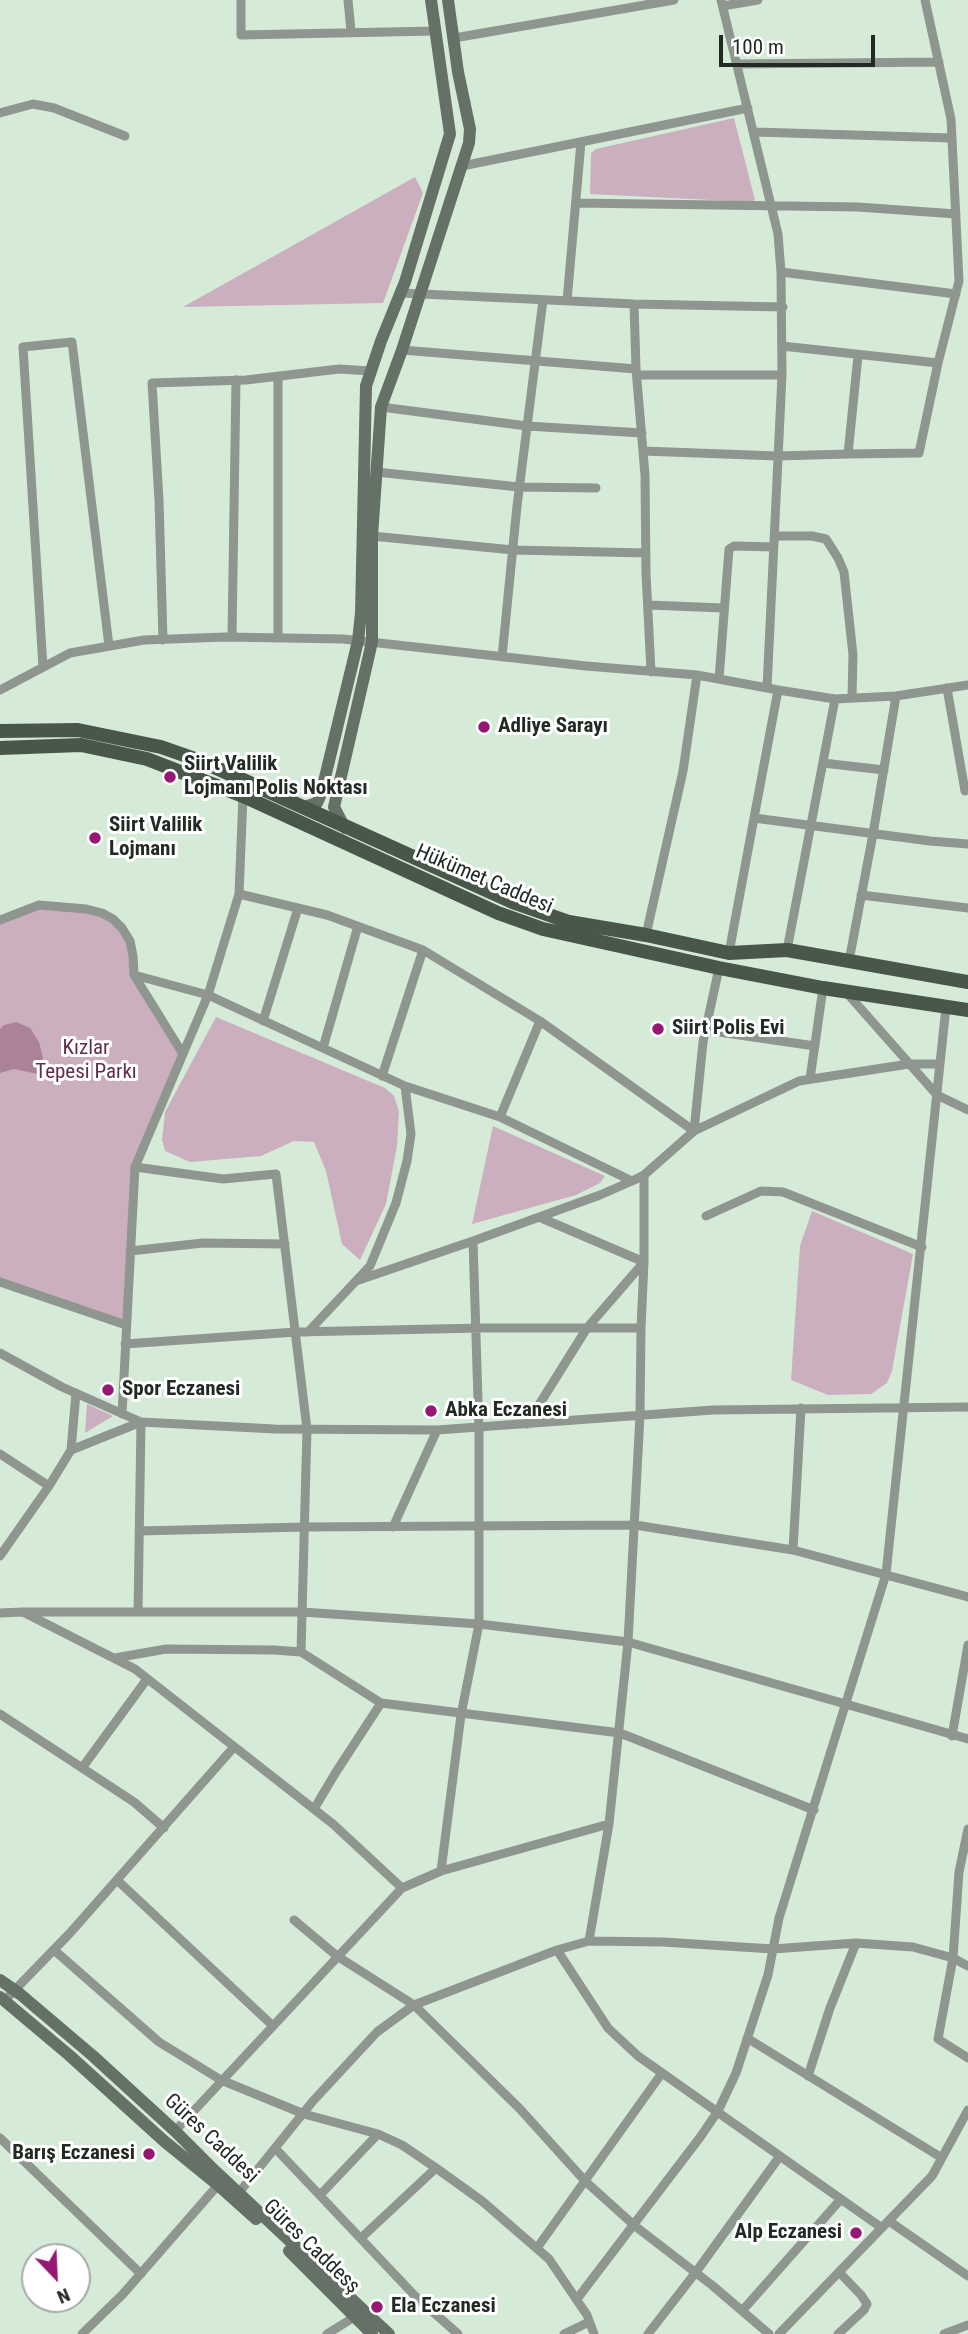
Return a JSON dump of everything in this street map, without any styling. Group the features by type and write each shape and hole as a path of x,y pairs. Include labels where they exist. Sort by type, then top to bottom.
{"main road":[{"path":"0,731 78,730 161,747 201,761 515,904 569,922 729,953 787,950 968,982"},
{"name":"Hükümet Caddesi","path":"0,748 82,745 147,759 243,796 498,913 543,929 823,988 968,1010"}],"street":[{"path":"241,0 241,34 436,31"},
{"path":"348,0 351,31"},
{"path":"304,807 317,803 321,794 358,640 361,613 366,386 401,293 450,134 431,0"},
{"path":"345,828 334,807 373,642 372,537 381,407 462,166 470,129 448,0"},
{"path":"454,38 674,0"},
{"path":"758,0 722,3 778,234 781,272 782,375 767,688"},
{"path":"643,451 778,456 919,453 959,281 951,118 925,0"},
{"path":"736,64 939,62"},
{"path":"0,113 33,104 54,108 125,136"},
{"path":"462,166 748,108"},
{"path":"755,132 952,138"},
{"path":"567,301 582,142"},
{"path":"576,203 858,207 956,214"},
{"path":"781,272 956,294"},
{"path":"401,293 634,304 783,307"},
{"path":"502,657 519,486 543,300"},
{"path":"634,304 643,451 651,672"},
{"path":"43,667 23,347 72,342 109,646"},
{"path":"782,346 938,363"},
{"path":"402,351 536,360 637,372 782,375"},
{"path":"848,454 858,356"},
{"path":"163,640 152,383 236,380 339,369 372,371"},
{"path":"278,376 278,638"},
{"path":"232,637 236,380"},
{"path":"381,407 527,426 642,433"},
{"path":"376,472 519,486 596,488"},
{"path":"775,536 812,536 826,540 838,558 844,572 853,655 852,697"},
{"path":"372,537 513,550 646,553"},
{"path":"719,679 729,549 734,546 774,547"},
{"path":"648,605 723,608"},
{"path":"0,690 71,653 163,640 232,637 358,640 502,657 698,675 835,699 896,696 968,685"},
{"path":"646,935 683,771 698,675"},
{"path":"947,688 965,791"},
{"path":"729,953 778,690"},
{"path":"849,961 896,696"},
{"path":"787,950 835,699"},
{"path":"823,763 884,770"},
{"path":"122,1414 135,1167 208,995 239,894 243,796"},
{"path":"754,818 968,844"},
{"path":"239,894 327,915 424,950 540,1021 694,1130"},
{"path":"862,895 968,908"},
{"path":"0,920 39,905 86,909 113,919 130,941 134,975 183,1054"},
{"path":"263,1021 298,908"},
{"path":"323,1048 358,926"},
{"path":"382,1076 424,950"},
{"path":"694,1130 705,1030 719,968"},
{"path":"134,975 208,995 405,1086 500,1117 632,1181"},
{"path":"810,1079 823,988"},
{"path":"846,992 937,1095 968,1110"},
{"path":"577,2299 635,2226 718,2111 736,2073 768,1975 779,1918 886,1574 946,1007"},
{"path":"500,1117 540,1021"},
{"path":"705,1030 815,1046"},
{"path":"356,1281 473,1241 632,1181 644,1175 694,1130 799,1081 909,1064 940,1064"},
{"path":"308,1332 370,1266 396,1203 411,1134 405,1086"},
{"path":"135,1167 223,1179 276,1174 307,1429 301,1652"},
{"path":"589,1941 609,1824 628,1642 640,1415 644,1175"},
{"path":"706,1216 761,1191 783,1192 922,1247"},
{"path":"539,1217 644,1262"},
{"path":"441,1871 461,1715 479,1624 479,1426 473,1241"},
{"path":"130,1251 203,1243 285,1244"},
{"path":"527,1424 587,1328 644,1262"},
{"path":"0,1282 126,1325"},
{"path":"125,1344 296,1332 641,1328"},
{"path":"0,1353 76,1393 141,1422 307,1429 437,1430 713,1410 968,1407"},
{"path":"0,1556 71,1450 76,1393"},
{"path":"793,1550 801,1408"},
{"path":"71,1450 141,1422"},
{"path":"138,1612 141,1422"},
{"path":"393,1527 437,1430"},
{"path":"0,1454 49,1486"},
{"path":"139,1531 635,1525 793,1550 968,1597"},
{"path":"23,1612 116,1658 147,1679 333,1824 402,1888"},
{"path":"0,1613 302,1612 479,1624 628,1642 968,1739"},
{"path":"951,1736 968,1645"},
{"path":"116,1658 166,1649 301,1652 381,1703 620,1733 814,1810"},
{"path":"82,1768 147,1679"},
{"path":"314,1809 381,1703"},
{"path":"0,1714 134,1802 164,1828"},
{"path":"6,1996 54,1950 234,1747"},
{"path":"175,2131 402,1888 441,1871 609,1824"},
{"path":"968,1829 959,1872 953,1958 938,2039 968,2059"},
{"path":"117,1881 272,2025"},
{"path":"294,1920 337,1956 414,2005 520,2109 585,2181 635,2226 696,2272 769,2334"},
{"path":"236,2196 377,2032 414,2005 557,1950 589,1941 663,1942 773,1950 856,1943 913,1947 953,1958 968,1966"},
{"path":"808,2076 830,2008 856,1943"},
{"path":"54,1950 159,2042 221,2080 304,2114 378,2134 402,2145 436,2168 482,2201 549,2259 587,2315 594,2334"},
{"path":"557,1950 608,2028 638,2056 841,2199 968,2276"},
{"name":"Güres Caddesi","path":"0,1980 6,1996 20,1994 93,2056 175,2131 236,2196 389,2334"},
{"name":"Güres Caddesş","path":"6,1996 164,2141 218,2185 236,2196 372,2334"},
{"path":"747,2038 942,2158"},
{"path":"537,2248 662,2073"},
{"path":"779,2334 932,2176 968,2110"},
{"path":"320,2195 378,2134"},
{"path":"0,2138 141,2274"},
{"path":"275,2148 416,2297 457,2334"},
{"path":"648,2334 780,2156"},
{"path":"361,2238 436,2168"},
{"path":"82,2334 141,2274 218,2185"},
{"path":"742,2311 841,2199"},
{"path":"838,2334 867,2304 839,2272"},
{"path":"327,2334 355,2316"},
{"path":"564,2334 589,2322"},
{"path":"944,2334 968,2325"}],"green space":[{"path":"734,118 755,200 751,202 590,194 591,153 596,149"},
{"path":"415,177 423,193 383,303 183,307"},
{"name":"Kızlar Tepesi Parkı","path":"39,905 102,913 130,941 134,975 183,1054 135,1167 126,1325 0,1282 0,920"},
{"path":"216,1017 385,1088 394,1096 399,1111 397,1146 386,1204 360,1260 342,1244 326,1171 314,1142 294,1141 261,1156 190,1162 165,1151 162,1140 165,1112"},
{"path":"493,1126 605,1176 600,1183 576,1195 472,1224"},
{"path":"812,1211 913,1254 892,1371 887,1383 871,1394 828,1395 791,1380 800,1246"},
{"path":"87,1404 113,1416 85,1433"}],"shaded area":[{"path":"16,1022 30,1028 39,1042 43,1058 41,1072 38,1074 14,1069 0,1073 0,1029"}],"place":[{"name":"Adliye Sarayı","path":"484,727"},
{"name":"Siirt Valilik Lojmanı Polis Noktası","path":"170,777"},
{"name":"Siirt Valilik Lojmanı","path":"95,838"},
{"name":"Siirt Polis Evi","path":"658,1029"},
{"name":"Spor Eczanesi","path":"108,1390"},
{"name":"Abka Eczanesi","path":"431,1411"},
{"name":"Barış Eczanesi","path":"149,2154"},
{"name":"Alp Eczanesi","path":"856,2233"},
{"name":"Ela Eczanesi","path":"377,2307"}]}
